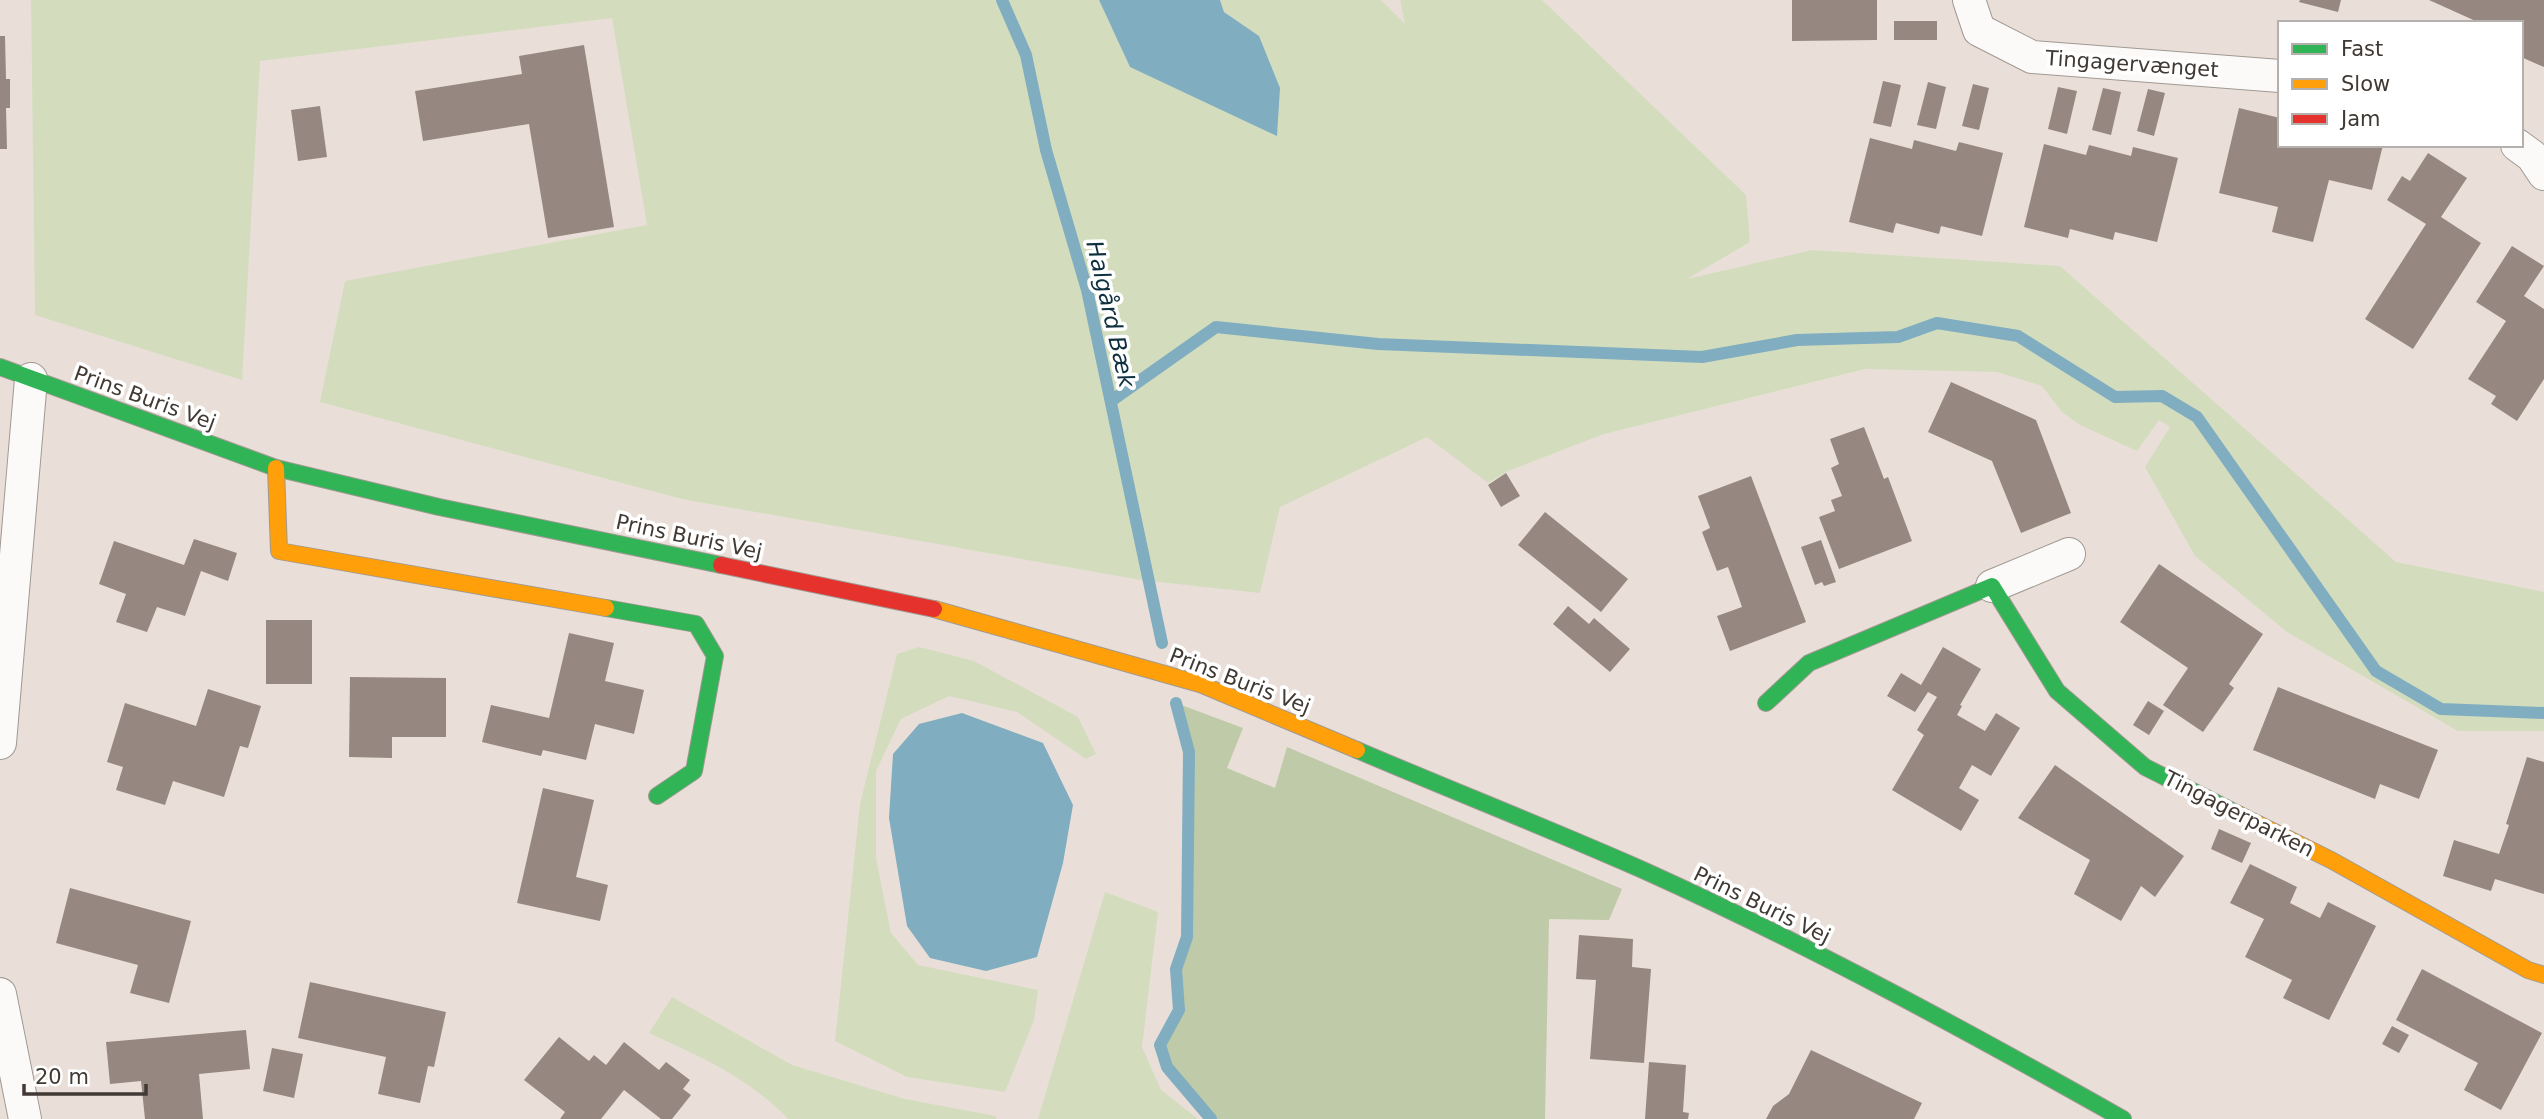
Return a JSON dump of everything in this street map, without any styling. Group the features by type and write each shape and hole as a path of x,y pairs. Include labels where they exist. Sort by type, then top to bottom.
{"street":[{"name":"Tingagervænget","path":"1969,0 1979,30 2032,57 2278,76"},
{"path":"2519,147 2532,156 2544,174"},
{"name":"Prins Buris Vej","path":"0,368 276,468 439,506 925,607 1200,684 1644,871 1784,937 1962,1028 2123,1119"},
{"path":"0,743 31,379"},
{"path":"276,468 279,551 696,624 715,656 694,771 657,796"},
{"path":"1766,703 1809,663 2069,554"},
{"name":"Tingagerparken","path":"1992,586 2057,691 2145,767 2331,860 2528,970 2544,975"},
{"path":"0,994 25,1119"}],"green space":[{"path":"31,0 1099,0 1130,67 1259,36 1224,12 1220,0 1381,0 1405,24 1400,0 1542,0 1746,195 1750,242 1687,279 1812,250 2060,266 2396,562 2544,592 2544,731 2458,731 2287,632 2195,556 2145,467 2170,427 2159,420 2137,451 2080,425 2062,412 2042,386 1997,372 1865,369 1604,434 1508,471 1488,483 1427,437 1280,507 1260,593 1141,580 682,499 320,402 345,281 647,225 612,18 260,61 242,380 35,315"},
{"path":"919,647 974,661 1078,717 1096,754 1086,759 1017,712 949,696 901,719 876,771 876,858 891,933 918,965 1038,990 1034,1020 1005,1092 907,1077 835,1041 860,804 897,654"},
{"path":"1176,703 1243,728 1227,768 1275,788 1287,747 1622,889 1609,920 1549,919 1545,1119 1211,1119 1204,1113 1167,1067 1160,1045 1179,1010 1176,969 1187,937 1189,752"},
{"path":"1105,892 1158,912 1142,1047 1161,1090 1198,1119 1038,1119"},
{"path":"672,997 792,1065 905,1099 996,1116 996,1119 788,1119 757,1091 740,1080 649,1033"}],"water":[{"path":"1099,0 1220,0 1224,12 1259,36 1280,88 1277,136 1130,67"},
{"path":"962,713 1043,743 1073,805 1063,863 1037,957 986,971 930,958 907,926 889,818 893,754 919,724"}],"building":[{"path":"1792,0 1877,0 1877,40 1792,41"},
{"path":"2341,0 2338,12 2299,2"},
{"path":"2429,0 2544,0 2544,67 2523,58 2523,21 2476,21"},
{"path":"1894,21 1937,21 1937,40 1894,40"},
{"path":"0,36 5,36 6,79 10,79 10,108 6,108 7,149 0,149"},
{"path":"584,45 614,227 548,238 529,124 423,141 415,91 522,74 519,56"},
{"path":"1883,81 1901,85 1891,127 1873,123"},
{"path":"1928,82 1946,87 1936,129 1917,125"},
{"path":"1973,84 1989,88 1979,130 1962,126"},
{"path":"2058,87 2077,91 2067,134 2048,129"},
{"path":"2103,88 2121,92 2111,135 2092,130"},
{"path":"2148,89 2165,93 2154,136 2137,131"},
{"path":"320,106 327,157 298,161 291,110"},
{"path":"2239,108 2278,118 2278,147 2383,147 2372,190 2329,180 2313,242 2272,232 2278,207 2219,193"},
{"path":"1870,138 1912,149 1914,140 1956,151 1959,142 2003,153 1982,236 1941,226 1939,234 1896,223 1893,233 1849,222"},
{"path":"2044,144 2086,155 2089,145 2131,156 2133,147 2178,158 2157,242 2115,232 2113,240 2070,229 2068,238 2024,227"},
{"path":"2428,153 2467,178 2441,217 2481,243 2413,349 2365,319 2426,224 2387,200 2402,176 2410,181"},
{"path":"2512,246 2544,266 2524,296 2544,309 2544,379 2517,421 2491,404 2496,396 2468,379 2506,321 2476,302"},
{"path":"1951,382 2036,420 2071,513 2021,533 1992,461 1928,432"},
{"path":"1864,427 1884,479 1888,477 1912,541 1839,569 1819,517 1835,511 1831,500 1842,496 1831,468 1839,464 1830,439"},
{"path":"1506,473 1520,496 1501,507 1488,485"},
{"path":"1751,476 1806,622 1730,651 1717,616 1742,607 1728,567 1717,571 1702,532 1710,528 1698,496"},
{"path":"1545,512 1628,579 1601,612 1518,545"},
{"path":"194,539 237,553 228,581 201,571 185,616 157,607 147,632 116,622 126,594 99,584 114,541 184,565"},
{"path":"1821,540 1836,582 1824,586 1822,582 1815,585 1801,547"},
{"path":"2159,564 2263,634 2229,684 2234,688 2203,732 2163,705 2188,668 2120,622"},
{"path":"1568,606 1589,624 1594,618 1630,649 1610,672 1553,624"},
{"path":"266,620 312,620 312,684 266,684"},
{"path":"569,633 614,643 605,681 644,690 634,734 595,724 586,760 543,750 541,756 482,742 491,705 549,718"},
{"path":"1943,647 1981,669 1957,715 1985,731 1996,713 2020,728 1991,776 1972,765 1959,788 1979,800 1961,831 1892,790 1924,735 1917,730 1937,697 1928,692 1915,712 1887,696 1901,673 1921,685"},
{"path":"350,677 446,678 446,737 392,737 392,758 349,757"},
{"path":"2278,687 2438,750 2419,799 2380,784 2375,799 2253,750"},
{"path":"208,689 261,706 248,748 240,746 224,797 173,781 165,805 116,790 123,767 107,762 125,703 196,726"},
{"path":"2148,701 2164,711 2149,735 2133,725"},
{"path":"2527,757 2544,762 2544,894 2495,879 2491,891 2443,876 2454,840 2499,854"},
{"path":"2055,765 2184,856 2155,897 2141,886 2121,921 2074,894 2090,860 2018,818"},
{"path":"543,788 594,800 576,877 608,885 600,921 517,903"},
{"path":"2219,829 2251,843 2242,863 2211,849"},
{"path":"2250,864 2297,887 2290,903 2320,918 2328,902 2376,926 2329,1020 2283,998 2292,980 2245,957 2264,919 2230,903"},
{"path":"70,888 191,921 169,1003 130,993 138,965 56,943"},
{"path":"1579,935 1633,939 1632,967 1651,969 1644,1063 1590,1059 1596,980 1576,979"},
{"path":"2422,969 2542,1033 2501,1110 2464,1090 2478,1063 2396,1020"},
{"path":"310,982 446,1012 434,1067 428,1066 420,1103 378,1094 386,1057 298,1038"},
{"path":"2392,1026 2409,1035 2399,1053 2382,1044"},
{"path":"246,1030 250,1069 199,1074 203,1119 145,1119 141,1081 110,1084 106,1042"},
{"path":"559,1037 589,1061 594,1055 606,1065 624,1042 659,1070 666,1062 690,1080 683,1089 691,1095 672,1119 661,1119 624,1090 601,1119 560,1119 565,1112 524,1080"},
{"path":"272,1048 303,1054 294,1098 263,1091"},
{"path":"1811,1050 1922,1103 1914,1119 1766,1119 1773,1106 1789,1094"},
{"path":"1649,1062 1686,1065 1683,1112 1689,1113 1688,1119 1645,1119"}],"waterway":[{"name":"Halgård Bæk","path":"1002,0 1026,55 1046,150 1087,290 1162,643"},
{"path":"1111,401 1216,327 1378,344 1702,357 1797,340 1898,337 1937,323 2018,336 2115,397 2162,396 2197,417 2376,671 2441,709 2544,713"},
{"name":"Halgård Bæk","path":"1176,703 1189,752 1187,937 1176,969 1179,1010 1160,1045 1167,1067 1211,1119"}],"traffic: fast":[{"path":"0,367 276,468 439,507 721,565"},
{"path":"1766,703 1809,663 1992,586 2057,691 2145,767 2240,815"},
{"path":"606,608 696,624 715,656 694,771 657,796"},
{"path":"1357,750 1609,855 1706,899 1887,990 2123,1119"}],"traffic: slow":[{"path":"276,468 279,551 606,608"},
{"path":"934,609 1200,684 1357,750"},
{"path":"2240,815 2331,860 2528,970 2544,975"}],"traffic: jam":[{"path":"721,565 934,609"}]}
